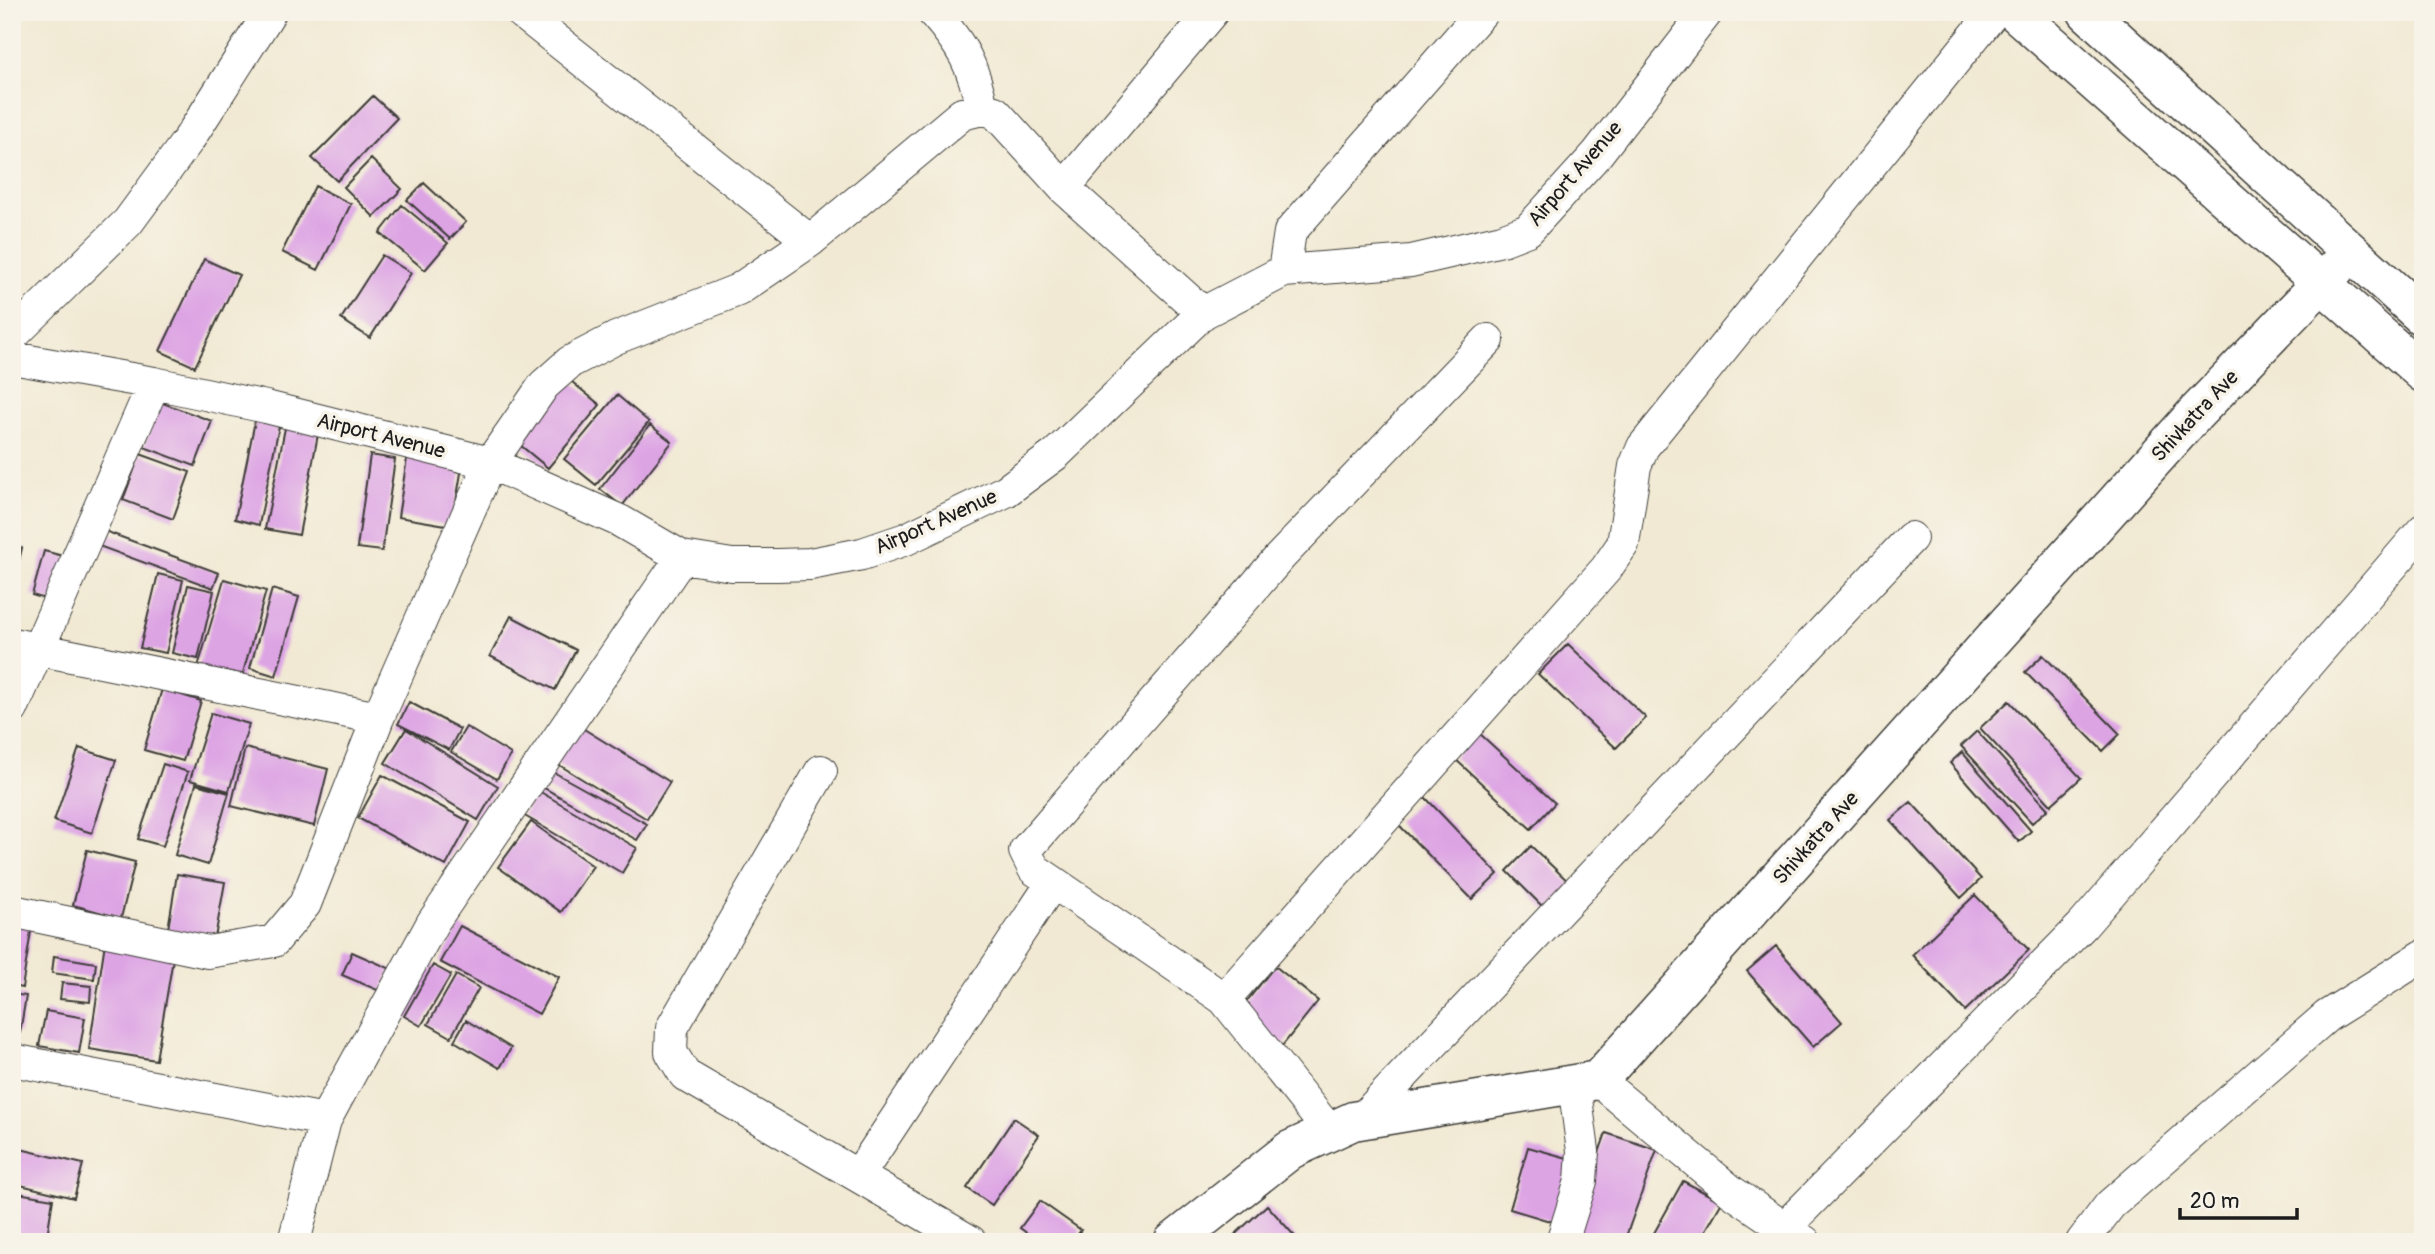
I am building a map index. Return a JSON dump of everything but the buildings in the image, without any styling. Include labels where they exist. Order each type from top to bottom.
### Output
[{"type":"street","points":[[12,337],[128,222],[189,139],[270,12]]},
{"type":"street","points":[[522,12],[810,241]]},
{"type":"street","points":[[933,12],[965,52],[976,77],[982,109]]},
{"type":"street","points":[[1064,188],[1212,12]]},
{"type":"street","points":[[1284,271],[1290,232],[1482,12]]},
{"type":"street","name":"Airport Avenue","points":[[12,358],[154,383],[267,407],[490,463],[620,521],[682,557],[732,565],[810,564],[862,554],[906,539],[1006,491],[1056,454],[1203,313],[1284,271],[1411,261],[1502,240],[1528,230],[1597,154],[1707,12]]},
{"type":"street","points":[[1224,999],[1605,569],[1623,544],[1635,466],[1643,447],[1994,12]]},
{"type":"street","points":[[2015,12],[2423,373]]},
{"type":"street","points":[[2087,12],[2423,317]]},
{"type":"street","points":[[12,911],[208,952],[274,941],[305,904],[378,718],[490,463],[544,385],[570,362],[616,338],[738,290],[810,241],[962,114],[982,109],[995,112],[1064,188],[1203,313]]},
{"type":"street","name":"Shivkatra Ave","points":[[1586,1082],[2195,414],[2350,253]]},
{"type":"street","points":[[1346,1126],[1224,999],[1034,869],[1026,851],[1280,557],[1488,340]]},
{"type":"street","points":[[12,709],[25,646],[154,383]]},
{"type":"street","points":[[1173,1242],[1290,1150],[1346,1126],[1586,1082],[1731,1192],[1795,1234],[2083,925],[2423,530]]},
{"type":"street","points":[[1346,1126],[1910,538]]},
{"type":"street","points":[[294,1242],[325,1120],[432,922],[682,557]]},
{"type":"street","points":[[25,646],[378,718]]},
{"type":"street","points":[[821,771],[672,1028],[671,1052],[685,1075],[971,1242]]},
{"type":"street","points":[[858,1176],[1053,882]]},
{"type":"street","points":[[2082,1242],[2110,1205],[2328,1016],[2423,956]]},
{"type":"street","points":[[12,1060],[325,1120]]},
{"type":"street","points":[[1562,1242],[1581,1181],[1586,1082]]}]
